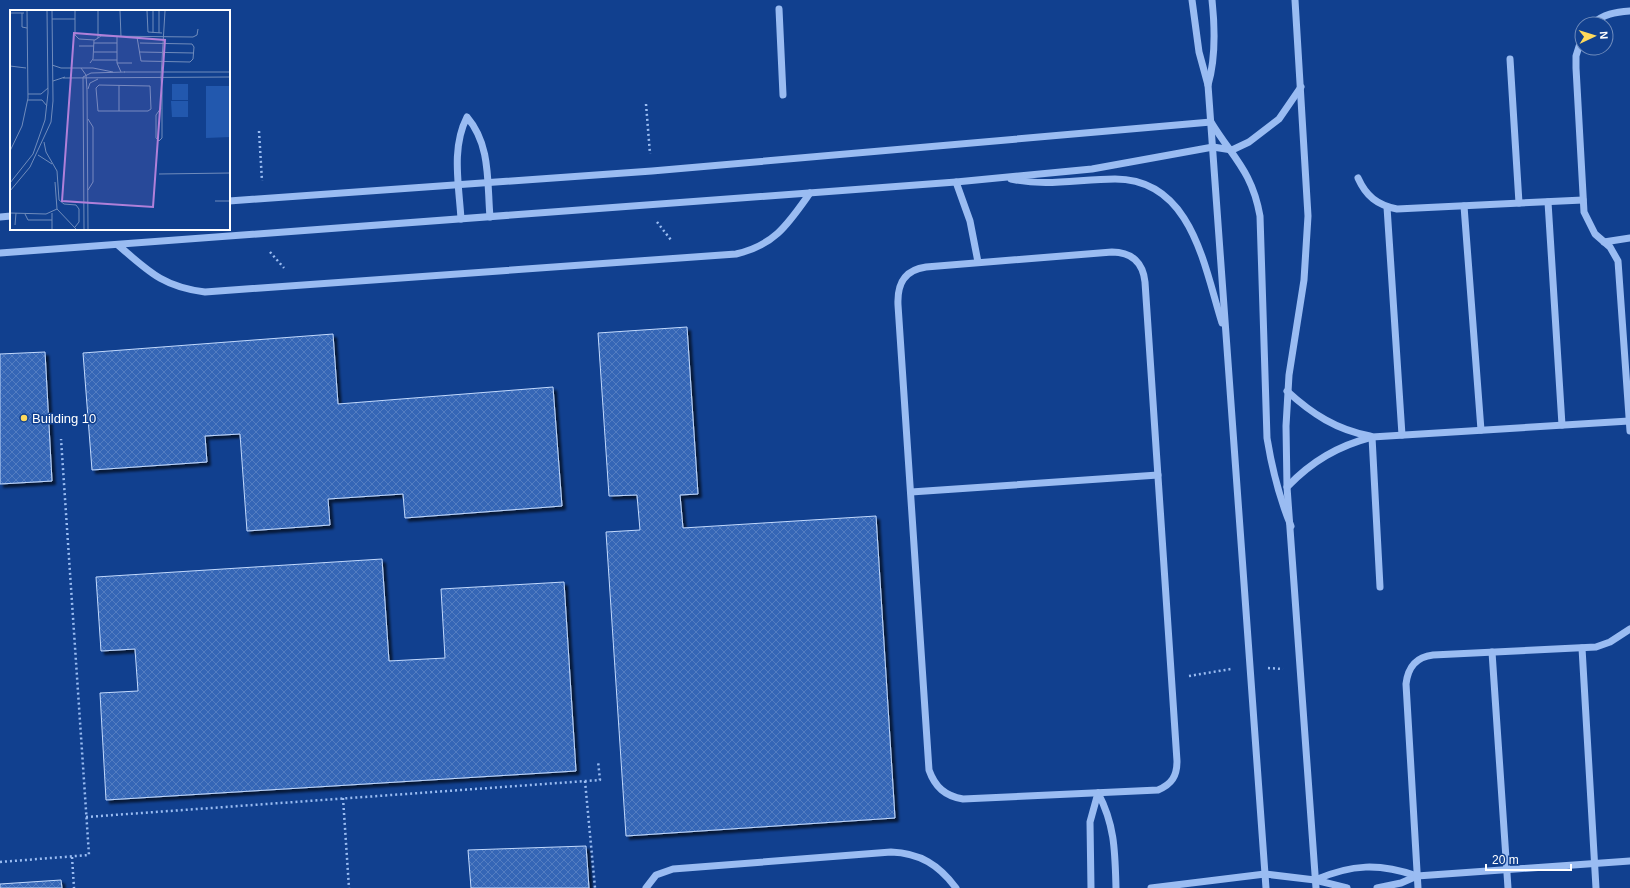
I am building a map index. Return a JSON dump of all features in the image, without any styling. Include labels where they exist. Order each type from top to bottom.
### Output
[{"type":"lane","points":[[1192,0],[1199,52],[1208,85],[1266,888]]},
{"type":"lane","points":[[1208,85],[1212,72],[1214,51],[1212,0]]},
{"type":"lane","points":[[1295,0],[1308,183],[1307,248],[1288,391],[1286,426],[1287,487],[1316,888]]},
{"type":"lane","points":[[779,9],[783,95]]},
{"type":"lane","points":[[1604,16],[1616,12],[1630,11]]},
{"type":"lane","points":[[1576,56],[1582,200],[1588,223],[1595,234],[1615,254],[1620,269],[1630,431]]},
{"type":"lane","points":[[1510,59],[1519,203]]},
{"type":"lane","points":[[0,253],[956,182],[1092,169],[1212,147],[1232,150],[1249,142],[1279,119],[1301,87]]},
{"type":"lane","points":[[461,219],[457,149],[462,127],[467,117],[474,125],[484,146],[490,217]]},
{"type":"lane","points":[[1211,122],[1222,140],[1232,150],[1250,181],[1260,216],[1267,438],[1277,491],[1291,526]]},
{"type":"lane","points":[[230,201],[652,171],[1211,122]]},
{"type":"lane","points":[[1004,178],[1020,181],[1055,183],[1116,179],[1133,181],[1150,187],[1165,196],[1181,212],[1195,237],[1226,334]]},
{"type":"lane","points":[[1358,178],[1369,196],[1387,207],[1397,209],[1582,200]]},
{"type":"lane","points":[[956,182],[970,221],[978,262]]},
{"type":"lane","points":[[118,245],[155,277],[171,285],[188,290],[205,292],[736,254],[757,248],[776,236],[787,226],[810,193]]},
{"type":"lane","points":[[1548,202],[1562,425]]},
{"type":"lane","points":[[1464,206],[1481,430]]},
{"type":"lane","points":[[1387,207],[1402,435]]},
{"type":"lane","points":[[0,217],[10,216]]},
{"type":"lane","points":[[1604,242],[1630,238]]},
{"type":"lane","points":[[1112,252],[1129,254],[1141,267],[1145,282],[1158,475],[1177,769],[1171,782],[1158,790],[963,800],[945,793],[932,779],[929,770],[898,305],[899,287],[909,272],[917,268],[978,262],[1112,252]]},
{"type":"lane","points":[[1288,391],[1312,413],[1326,421],[1356,434],[1372,437],[1629,421]]},
{"type":"lane","points":[[1287,487],[1312,464],[1334,450],[1372,437]]},
{"type":"lane","points":[[1372,437],[1380,587]]},
{"type":"lane","points":[[911,492],[1158,475]]},
{"type":"lane","points":[[1418,888],[1406,684],[1407,674],[1411,666],[1424,656],[1596,646],[1610,642],[1630,629]]},
{"type":"lane","points":[[1582,648],[1596,888]]},
{"type":"lane","points":[[1492,652],[1508,888]]},
{"type":"lane","points":[[1091,888],[1090,822],[1098,793]]},
{"type":"lane","points":[[1098,793],[1111,822],[1114,837],[1116,888]]},
{"type":"lane","points":[[646,888],[656,875],[673,869],[904,852],[929,860],[948,877],[956,888]]},
{"type":"lane","points":[[1316,880],[1348,868],[1366,866],[1383,867],[1417,876],[1630,861]]},
{"type":"lane","points":[[1151,888],[1265,874],[1316,880],[1347,888]]},
{"type":"lane","points":[[1377,888],[1401,883],[1417,876]]},
{"type":"path","points":[[0,862],[88,855],[61,439]]},
{"type":"path","points":[[86,817],[600,780],[598,761]]},
{"type":"path","points":[[585,781],[595,888]]},
{"type":"path","points":[[343,798],[348,888]]},
{"type":"path","points":[[72,857],[74,888]]},
{"type":"building","points":[[687,327],[698,494],[680,495],[683,528],[876,516],[895,818],[626,836],[606,532],[640,530],[637,495],[609,496],[598,333]]},
{"type":"building","points":[[333,334],[338,404],[553,387],[562,506],[405,518],[403,494],[328,499],[330,525],[247,531],[240,434],[205,436],[207,462],[92,470],[83,353]]},
{"type":"building","name":"Building 10","points":[[45,352],[52,481],[0,484],[0,354]]},
{"type":"building","points":[[382,559],[389,661],[445,658],[441,589],[564,582],[576,771],[106,800],[100,693],[138,691],[135,649],[101,651],[96,577]]},
{"type":"building","points":[[586,846],[589,888],[471,888],[468,850]]},
{"type":"building","points":[[61,880],[62,888],[0,888],[0,884]]},
{"type":"place","name":"Building 10","points":[[24,418]]}]
